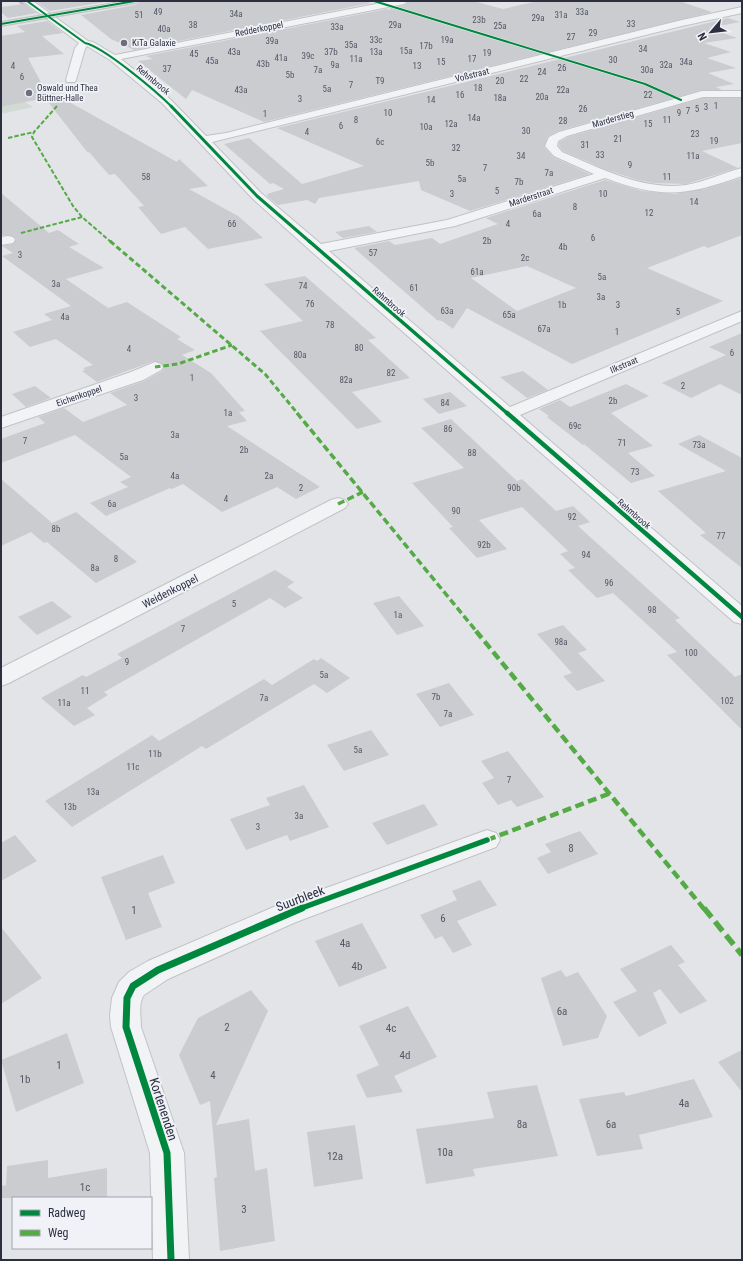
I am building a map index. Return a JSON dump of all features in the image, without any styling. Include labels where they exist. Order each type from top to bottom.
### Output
[{"type":"main road","points":[[1,24],[135,1]]},
{"type":"street","name":"Rehmbrook","points":[[27,1],[85,43],[90,44],[113,58],[166,101],[257,196],[742,617]]},
{"type":"street","name":"Redderkoppel","points":[[113,58],[404,1]]},
{"type":"street","name":"Voßstraat","points":[[203,140],[226,136],[621,38],[742,10]]},
{"type":"street","points":[[72,80],[80,48],[85,43]]},
{"type":"street","name":"Marderstieg","points":[[605,174],[558,154],[550,146],[553,138],[702,94],[742,94]]},
{"type":"street","points":[[605,174],[633,184],[651,188],[685,189],[711,183],[742,172]]},
{"type":"street","name":"Marderstraat","points":[[317,249],[450,223],[605,174]]},
{"type":"street","name":"Ilkstraat","points":[[507,414],[742,316]]},
{"type":"street","name":"Eichenkoppel","points":[[1,423],[137,376],[155,366]]},
{"type":"street","name":"Weidenkoppel","points":[[1,678],[338,504]]},
{"type":"street","name":"Suurbleek","points":[[128,991],[140,980],[158,970],[286,914],[487,840]]},
{"type":"street","name":"Kortenenden","points":[[128,991],[124,1006],[126,1027],[167,1153],[171,1260]]},
{"type":"shaded area","points":[[1,88],[33,107],[1,114]]},
{"type":"building","points":[[111,1],[50,11],[37,2]]},
{"type":"building","points":[[140,1],[364,1],[371,3],[134,50],[111,39],[81,15],[135,5]]},
{"type":"building","points":[[409,1],[473,1],[503,9],[538,1],[679,1],[712,12],[264,122],[192,90],[186,99],[138,61],[153,59],[146,56],[387,9],[390,10],[390,8],[405,5]]},
{"type":"building","points":[[24,4],[37,13],[8,18],[1,12],[1,7]]},
{"type":"building","points":[[728,18],[740,22],[709,28],[737,38],[704,43],[731,52],[707,58],[736,68],[708,73],[734,84],[716,87],[722,90],[702,90],[558,131],[548,136],[544,147],[553,157],[590,174],[470,211],[421,190],[419,181],[319,198],[315,204],[307,200],[278,205],[268,197],[267,194],[284,189],[273,183],[270,184],[224,144],[249,138],[302,184],[364,166],[277,128]]},
{"type":"building","points":[[47,21],[63,33],[42,36],[64,54],[28,58],[44,88],[177,162],[179,159],[208,186],[189,189],[238,216],[263,238],[208,249],[185,227],[161,234],[138,207],[144,206],[115,174],[109,175],[89,152],[88,153],[45,98],[1,107],[1,36],[25,32],[17,26]]},
{"type":"building","points":[[703,98],[742,98],[742,143],[702,151],[738,168],[686,184],[654,183],[638,180],[607,170],[563,151],[559,146],[559,142],[568,137]]},
{"type":"building","points":[[742,178],[742,235],[708,248],[704,246],[647,268],[723,301],[572,364],[467,308],[453,329],[442,321],[437,320],[354,248],[389,241],[395,245],[432,238],[440,244],[498,224],[486,218],[605,180],[642,191],[674,194],[705,189]],"holes":[[[527,266],[576,288],[517,311],[471,278]]]},
{"type":"building","points":[[1,193],[49,233],[58,230],[79,244],[69,247],[104,268],[66,279],[108,308],[127,302],[181,337],[177,339],[195,350],[182,355],[211,373],[245,411],[239,412],[247,421],[227,426],[320,487],[296,499],[277,487],[222,512],[183,484],[172,489],[170,488],[106,516],[90,503],[128,487],[120,482],[131,477],[75,435],[1,463],[1,439],[45,423],[38,417],[64,408],[83,422],[127,405],[110,393],[144,381],[162,371],[164,368],[161,363],[154,361],[97,382],[82,371],[85,370],[83,368],[93,365],[56,339],[30,347],[13,332],[52,320],[44,314],[71,306],[2,256],[13,253],[2,246],[13,244],[16,239],[13,236],[1,235]]},
{"type":"building","points":[[369,226],[377,232],[343,238],[335,232]]},
{"type":"building","points":[[305,276],[376,338],[368,340],[410,378],[352,392],[382,422],[357,429],[260,331],[303,321],[264,284]]},
{"type":"building","points":[[742,333],[742,395],[720,384],[691,398],[662,383],[726,355],[709,347]]},
{"type":"building","points":[[523,371],[548,390],[527,398],[500,377]]},
{"type":"building","points":[[626,384],[649,396],[611,413],[653,446],[628,453],[655,476],[631,483],[584,444],[583,445],[547,417],[549,416],[539,409],[560,400],[570,407]]},
{"type":"building","points":[[35,386],[51,398],[26,407],[12,394]]},
{"type":"building","points":[[450,392],[467,406],[439,414],[423,399]]},
{"type":"building","points":[[451,419],[517,481],[522,479],[556,511],[573,506],[590,522],[578,526],[680,618],[675,620],[735,677],[742,674],[742,730],[667,655],[677,652],[613,593],[597,598],[568,570],[575,568],[560,554],[568,551],[522,507],[479,520],[507,549],[477,558],[449,528],[453,527],[412,483],[464,468],[421,428]]},
{"type":"building","points":[[699,435],[742,458],[742,568],[700,535],[706,533],[658,491],[726,471],[678,444]]},
{"type":"building","points":[[1,479],[52,523],[76,512],[137,562],[96,583],[47,542],[44,543],[31,532],[1,546]]},
{"type":"building","points":[[275,570],[294,582],[287,587],[303,598],[285,608],[270,598],[104,692],[108,695],[87,708],[95,715],[74,726],[41,698],[83,675],[86,677],[122,658],[117,654]]},
{"type":"building","points":[[399,596],[424,626],[397,635],[373,603]]},
{"type":"building","points":[[52,601],[72,617],[37,635],[18,617]]},
{"type":"building","points":[[563,625],[587,650],[578,653],[605,681],[577,691],[563,676],[572,673],[537,634]]},
{"type":"building","points":[[321,658],[350,678],[327,693],[314,684],[206,749],[202,746],[72,827],[45,801],[152,735],[159,741],[264,679],[272,685],[314,659],[317,661]]},
{"type":"building","points":[[449,683],[474,715],[440,727],[416,694]]},
{"type":"building","points":[[371,730],[389,755],[344,771],[327,745]]},
{"type":"building","points":[[508,751],[544,797],[517,807],[511,800],[498,805],[482,783],[494,778],[481,761]]},
{"type":"building","points":[[304,785],[329,827],[290,841],[287,835],[246,850],[230,819],[270,805],[266,798]]},
{"type":"building","points":[[424,804],[438,825],[387,845],[372,823]]},
{"type":"building","points":[[580,831],[598,854],[548,874],[537,858],[551,852],[545,844]]},
{"type":"building","points":[[15,835],[37,861],[1,881],[1,843]]},
{"type":"building","points":[[163,855],[175,883],[148,893],[162,927],[126,940],[101,877]]},
{"type":"building","points":[[480,880],[497,905],[457,921],[472,945],[453,953],[442,936],[435,939],[420,915],[457,900],[452,891]]},
{"type":"building","points":[[362,923],[387,968],[339,987],[315,941]]},
{"type":"building","points":[[1,927],[42,978],[1,1004]]},
{"type":"building","points":[[671,945],[685,962],[678,965],[707,1001],[680,1014],[660,989],[653,993],[667,1023],[639,1037],[613,1002],[637,991],[620,969]]},
{"type":"building","points":[[561,970],[566,977],[578,972],[607,1016],[598,1038],[563,1046],[541,978]]},
{"type":"building","points":[[251,990],[268,1011],[216,1125],[249,1119],[255,1171],[267,1168],[275,1241],[220,1251],[214,1178],[217,1177],[210,1101],[200,1105],[179,1055],[198,1018]]},
{"type":"building","points":[[408,1006],[437,1057],[394,1076],[403,1092],[367,1098],[356,1075],[379,1065],[359,1026]]},
{"type":"building","points":[[67,1033],[84,1083],[16,1112],[1,1060]]},
{"type":"building","points":[[742,1050],[742,1092],[718,1062]]},
{"type":"building","points":[[694,1079],[713,1117],[639,1135],[643,1149],[597,1156],[579,1099],[624,1092],[626,1096]]},
{"type":"building","points":[[537,1085],[558,1156],[473,1169],[475,1176],[426,1184],[416,1129],[494,1118],[487,1092]]},
{"type":"building","points":[[355,1125],[363,1179],[314,1187],[307,1132]]},
{"type":"building","points":[[48,1160],[48,1178],[107,1168],[107,1197],[1,1198],[1,1186],[6,1185],[7,1166]]},
{"type":"waterway","points":[[20,2],[30,9]]},
{"type":"marked path","points":[[57,106],[34,132],[32,137],[73,206],[82,217],[265,374],[742,955]]},
{"type":"marked path","points":[[8,138],[34,132]]},
{"type":"marked path","points":[[21,233],[82,217]]},
{"type":"marked path","points":[[155,367],[178,364],[232,345]]},
{"type":"marked path","points":[[338,504],[363,492]]},
{"type":"marked path","points":[[487,840],[611,793]]},
{"type":"cycle path","points":[[27,1],[85,43],[90,44],[113,58],[166,101],[257,196],[742,617]]},
{"type":"cycle path","points":[[1,24],[135,1]]},
{"type":"cycle path","points":[[374,1],[645,84],[681,100]]},
{"type":"cycle path","points":[[171,1260],[167,1153],[126,1027],[125,1006],[129,991],[133,986],[158,970],[286,914],[487,840]]},
{"type":"place","name":"KiTa Galaxie","points":[[124,43]]},
{"type":"place","name":"Oswald und Thea Büttner-Halle","points":[[29,93]]}]
